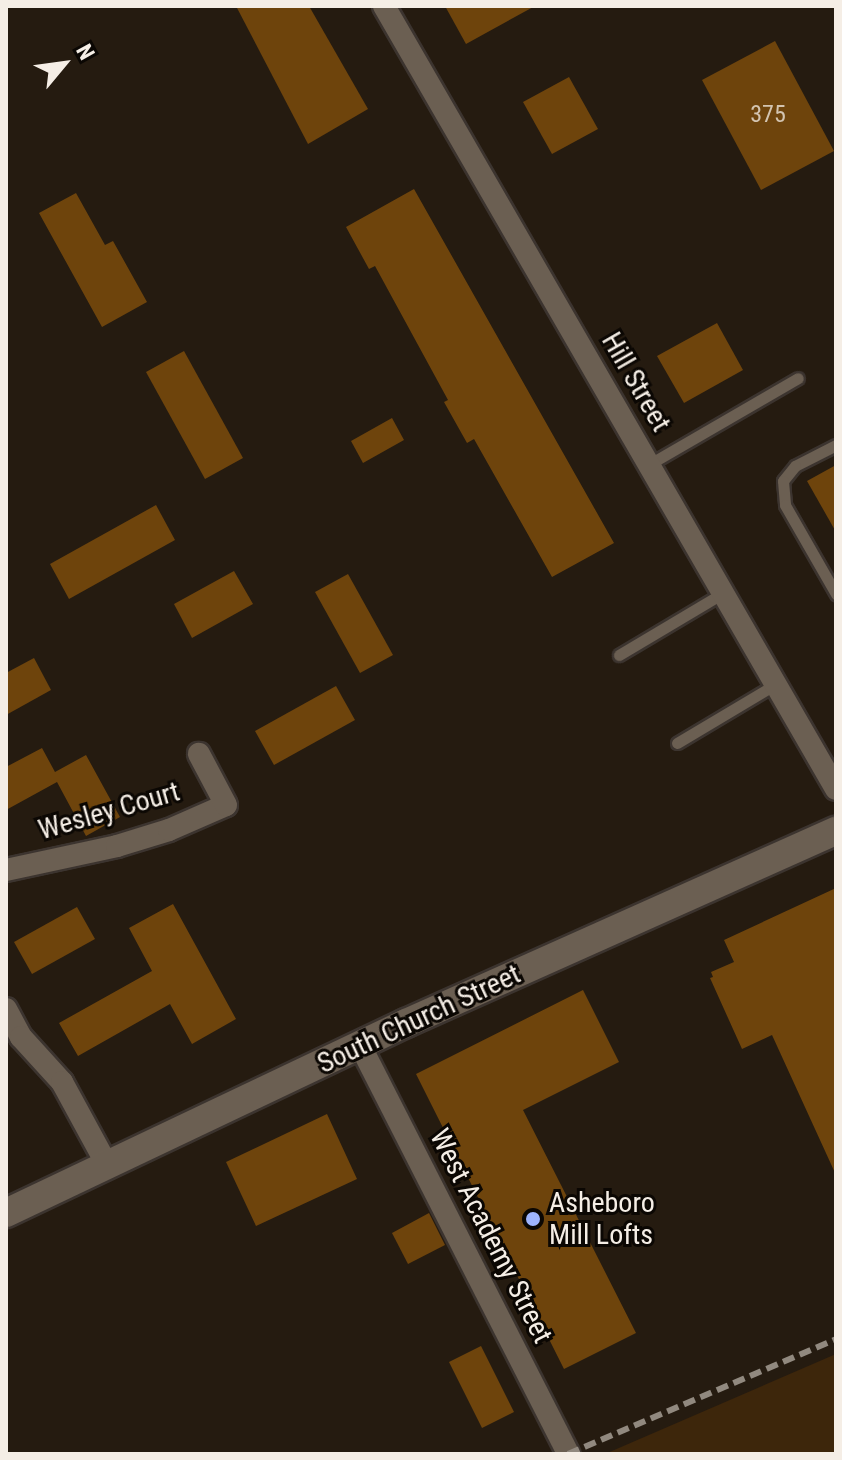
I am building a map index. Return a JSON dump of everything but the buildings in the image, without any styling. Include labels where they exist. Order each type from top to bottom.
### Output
[{"type":"street","name":"Hill Street","points":[[384,6],[836,789]]},
{"type":"street","name":"Wesley Court","points":[[6,870],[130,842],[169,830],[226,805],[199,754]]},
{"type":"street","name":"South Church Street","points":[[6,1213],[360,1045],[836,831]]},
{"type":"street","points":[[6,1009],[21,1037],[62,1082],[107,1165]]},
{"type":"street","name":"West Academy Street","points":[[360,1045],[568,1454]]},
{"type":"lane","points":[[648,465],[798,378]]},
{"type":"lane","points":[[836,445],[795,466],[783,481],[785,505],[836,594]]},
{"type":"lane","points":[[619,655],[723,593]]},
{"type":"lane","points":[[677,743],[776,684]]},
{"type":"shaded area","points":[[836,1354],[836,1454],[605,1454]]},
{"type":"railway","points":[[568,1454],[836,1339]]},
{"type":"place","name":"Asheboro Mill Lofts","points":[[533,1219]]}]
